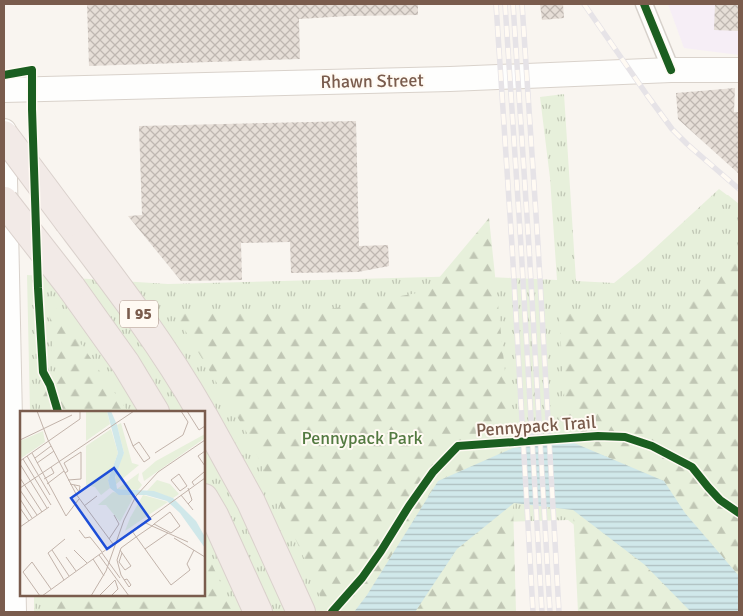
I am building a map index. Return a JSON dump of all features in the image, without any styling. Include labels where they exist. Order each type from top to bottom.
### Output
[{"type":"highway","name":"I 95","points":[[4,133],[139,315],[200,411]]},
{"type":"highway","name":"I 95","points":[[4,201],[71,287],[126,364],[154,411]]},
{"type":"highway","points":[[205,419],[251,502],[296,600]]},
{"type":"highway","points":[[205,500],[214,515],[258,612]]},
{"type":"main road","name":"Rhawn Street","points":[[4,90],[450,79],[671,70],[739,70]]},
{"type":"main road","points":[[4,133],[14,612]]},
{"type":"street","points":[[644,4],[671,70]]},
{"type":"shaded area","points":[[668,4],[739,4],[739,55],[684,48]]},
{"type":"green space","name":"Pennypack Park","points":[[564,94],[576,281],[614,283],[641,261],[719,189],[739,204],[739,612],[666,612],[646,581],[568,520],[496,522],[442,612],[34,612],[34,596],[205,596],[205,411],[30,411],[27,275],[168,284],[468,276],[557,280],[550,178],[540,97]]},
{"type":"green space","points":[[489,218],[513,448],[438,481],[367,595],[348,612],[327,612],[247,433],[174,312],[183,310],[308,313],[428,291]]},
{"type":"green space","points":[[739,257],[739,576],[685,513],[664,481],[567,440],[559,312],[623,314],[686,308]]},
{"type":"green space","points":[[47,295],[127,411],[40,411],[40,394],[57,378]]},
{"type":"green space","points":[[513,503],[516,612],[415,612],[457,549]]},
{"type":"green space","points":[[573,510],[645,565],[691,612],[578,612]]},
{"type":"green space","points":[[205,549],[234,612],[43,612],[42,596],[205,596]]},
{"type":"water","points":[[567,440],[664,481],[685,513],[739,576],[739,612],[691,612],[645,565],[573,510],[514,503],[457,549],[415,612],[354,612],[367,595],[438,481],[513,448]]},
{"type":"building","points":[[87,4],[418,4],[418,15],[299,19],[300,59],[89,66]]},
{"type":"building","points":[[540,4],[563,4],[564,18],[542,20]]},
{"type":"building","points":[[715,4],[739,4],[739,31],[714,30]]},
{"type":"building","points":[[735,88],[734,112],[739,112],[739,174],[678,119],[676,93]]},
{"type":"building","points":[[356,121],[359,246],[388,245],[389,266],[358,272],[291,273],[290,242],[241,243],[242,280],[181,281],[128,216],[142,215],[139,126]]},
{"type":"railway","points":[[496,4],[533,612]]},
{"type":"railway","points":[[505,4],[542,612]]},
{"type":"railway","points":[[513,4],[550,612]]},
{"type":"railway","points":[[522,4],[559,612]]},
{"type":"railway","points":[[584,4],[672,129],[739,189]]},
{"type":"cycle path","points":[[644,4],[671,70]]},
{"type":"cycle path","points":[[4,75],[32,70],[38,288],[43,372],[50,385],[58,411]]},
{"type":"cycle path","name":"Pennypack Trail","points":[[332,612],[362,578],[433,472],[458,446],[598,436],[625,437],[652,446],[692,467],[720,500],[739,513]]}]
